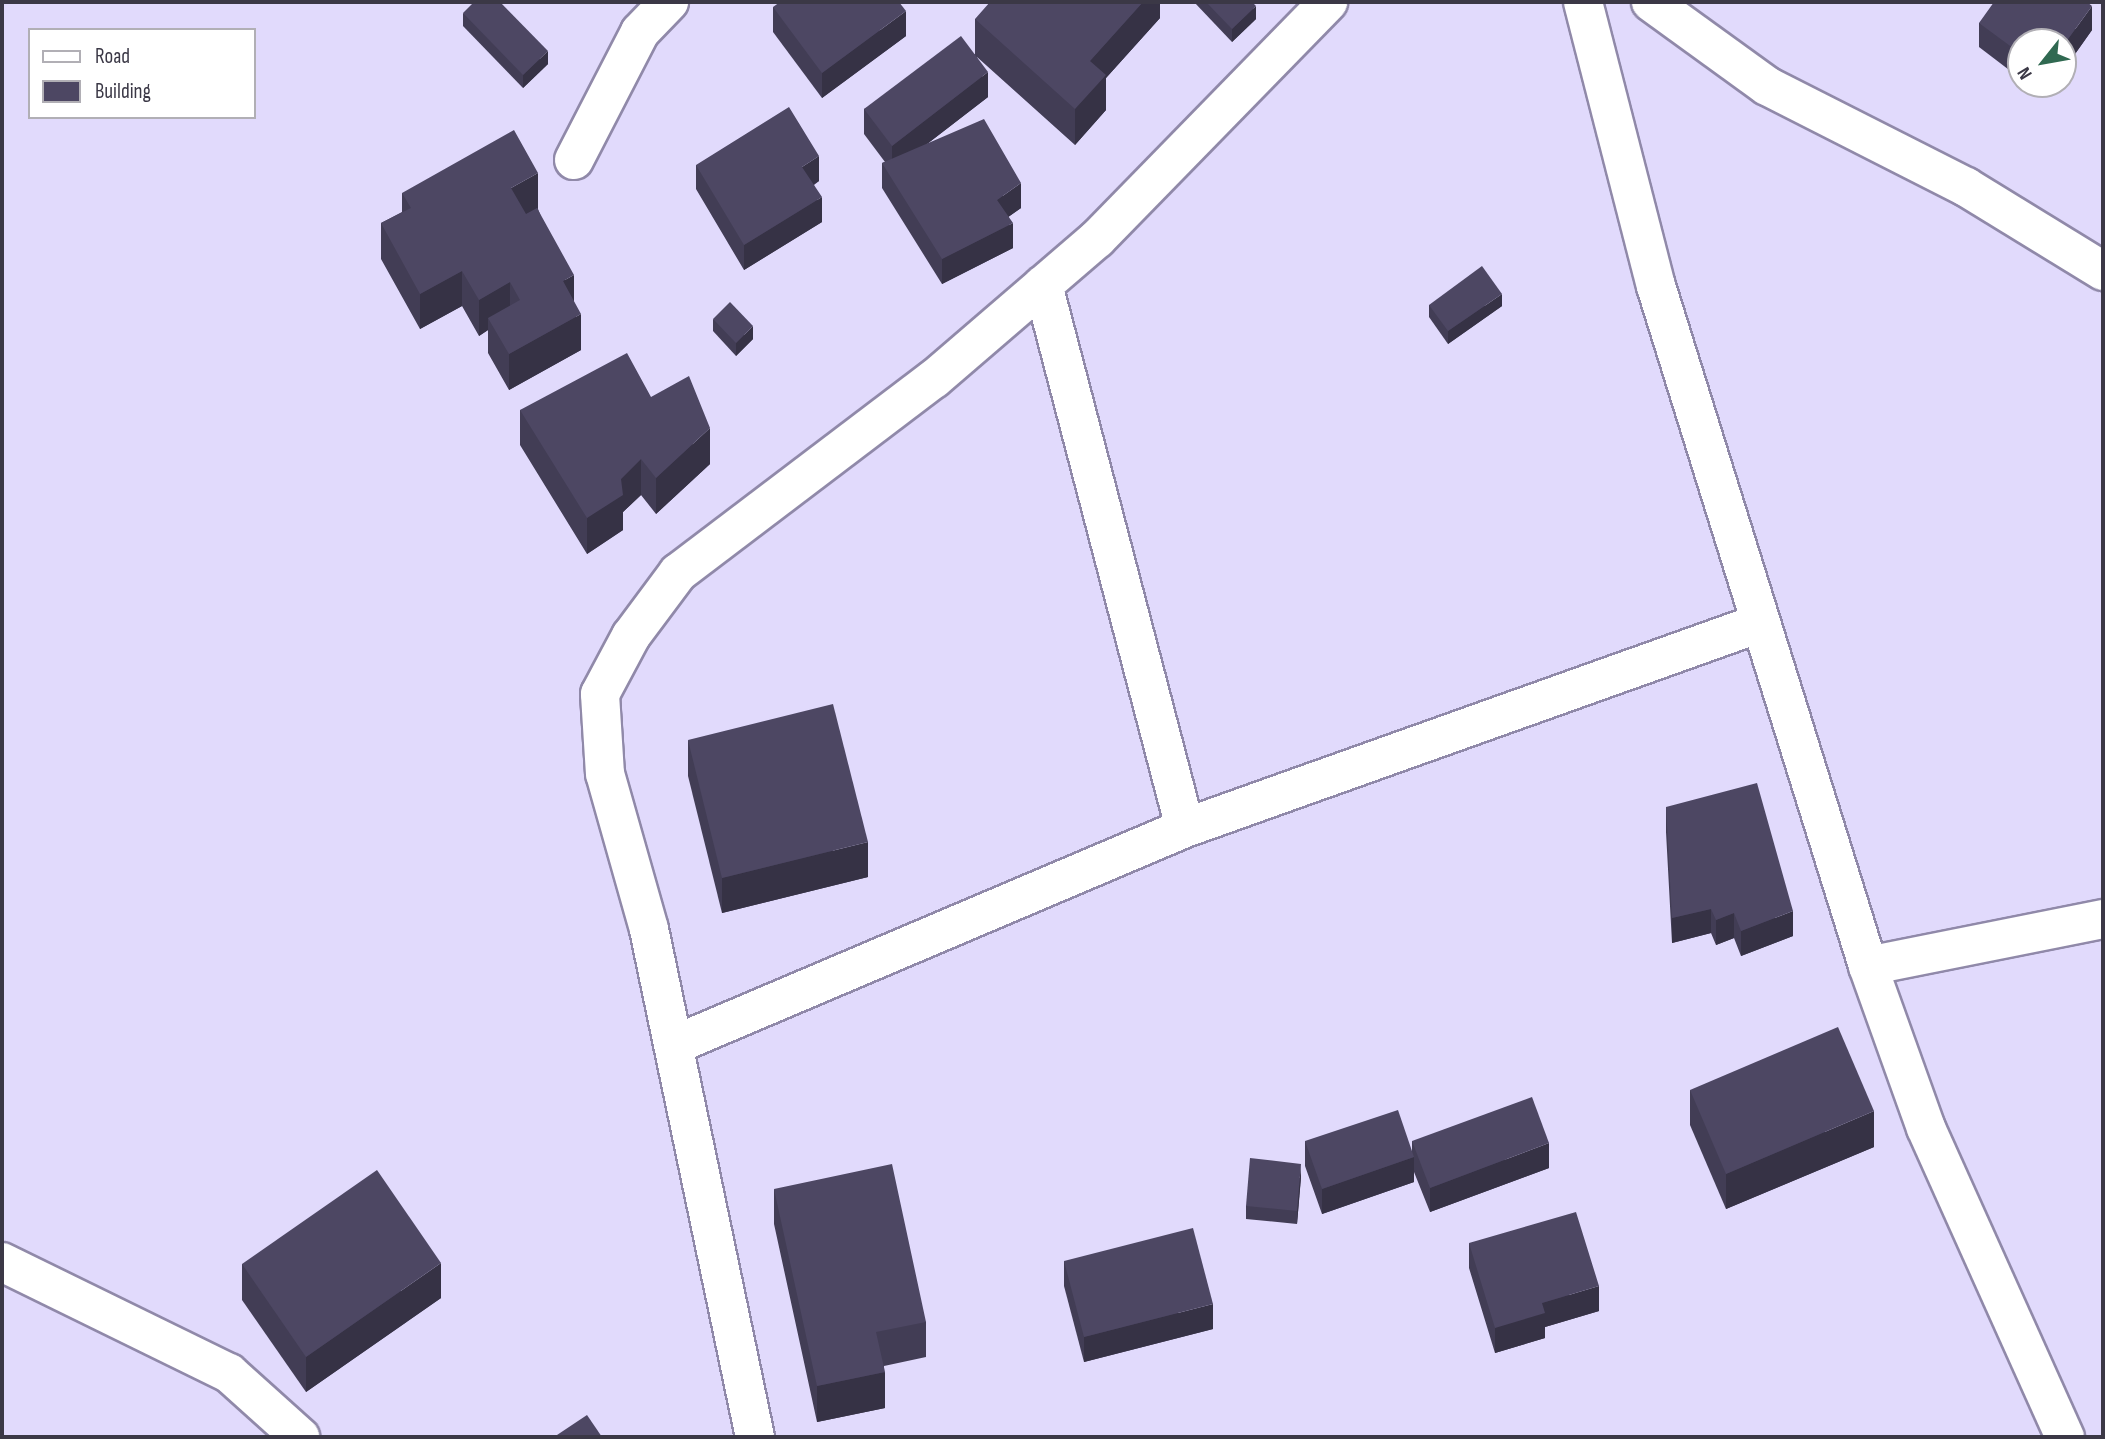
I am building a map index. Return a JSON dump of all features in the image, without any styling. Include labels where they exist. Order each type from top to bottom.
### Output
[{"type":"street","points":[[575,160],[640,32],[669,2]]},
{"type":"street","points":[[755,1437],[674,1045],[605,774],[600,694],[631,636],[678,573],[934,379],[1097,239],[1328,2]]},
{"type":"street","points":[[1583,2],[1656,285],[1759,623],[1868,966],[1926,1128],[2065,1437]]},
{"type":"street","points":[[1651,2],[1767,86],[1966,187],[2103,271]]},
{"type":"street","points":[[1043,285],[1185,828]]},
{"type":"street","points":[[674,1045],[1185,828],[1759,623]]},
{"type":"street","points":[[1868,966],[2103,919]]},
{"type":"street","points":[[2,1262],[229,1373],[300,1437]]},
{"type":"building","points":[[474,2],[500,2],[548,51],[523,75],[463,13]]},
{"type":"building","points":[[780,2],[899,2],[906,11],[822,73],[773,7]]},
{"type":"building","points":[[990,2],[1143,2],[1090,61],[1106,75],[1075,109],[975,19]]},
{"type":"building","points":[[1206,2],[1252,2],[1256,6],[1232,29]]},
{"type":"building","points":[[1994,2],[2087,2],[2092,6],[2076,28],[2007,28],[2007,44],[1979,23]]},
{"type":"building","points":[[961,36],[988,72],[892,146],[864,109]]},
{"type":"building","points":[[789,107],[819,156],[802,167],[822,197],[744,245],[696,165]]},
{"type":"building","points":[[984,119],[1021,183],[997,200],[1013,223],[942,259],[882,163]]},
{"type":"building","points":[[514,130],[538,173],[511,188],[526,214],[537,208],[574,275],[563,281],[581,314],[509,354],[488,318],[520,300],[510,282],[479,300],[462,271],[420,294],[381,223],[411,208],[402,193]]},
{"type":"building","points":[[1482,266],[1502,294],[1448,331],[1429,305]]},
{"type":"building","points":[[730,302],[753,326],[736,343],[713,319]]},
{"type":"building","points":[[627,353],[651,397],[689,376],[710,428],[656,478],[641,459],[621,479],[623,495],[587,518],[520,410]]},
{"type":"building","points":[[833,704],[868,842],[722,878],[688,740]]},
{"type":"building","points":[[1757,783],[1793,911],[1741,931],[1734,913],[1716,920],[1711,909],[1672,918],[1666,807]]},
{"type":"building","points":[[1838,1027],[1874,1111],[1726,1174],[1690,1090]]},
{"type":"building","points":[[1532,1097],[1549,1143],[1430,1188],[1412,1141]]},
{"type":"building","points":[[1398,1110],[1414,1157],[1322,1189],[1305,1141]]},
{"type":"building","points":[[1250,1158],[1301,1164],[1297,1211],[1246,1206]]},
{"type":"building","points":[[892,1164],[926,1322],[876,1332],[885,1372],[817,1386],[774,1189]]},
{"type":"building","points":[[377,1170],[441,1263],[306,1357],[242,1264]]},
{"type":"building","points":[[1576,1212],[1599,1286],[1542,1303],[1545,1313],[1495,1328],[1469,1243]]},
{"type":"building","points":[[1193,1228],[1213,1304],[1084,1337],[1064,1261]]},
{"type":"building","points":[[587,1415],[602,1437],[554,1437]]}]
